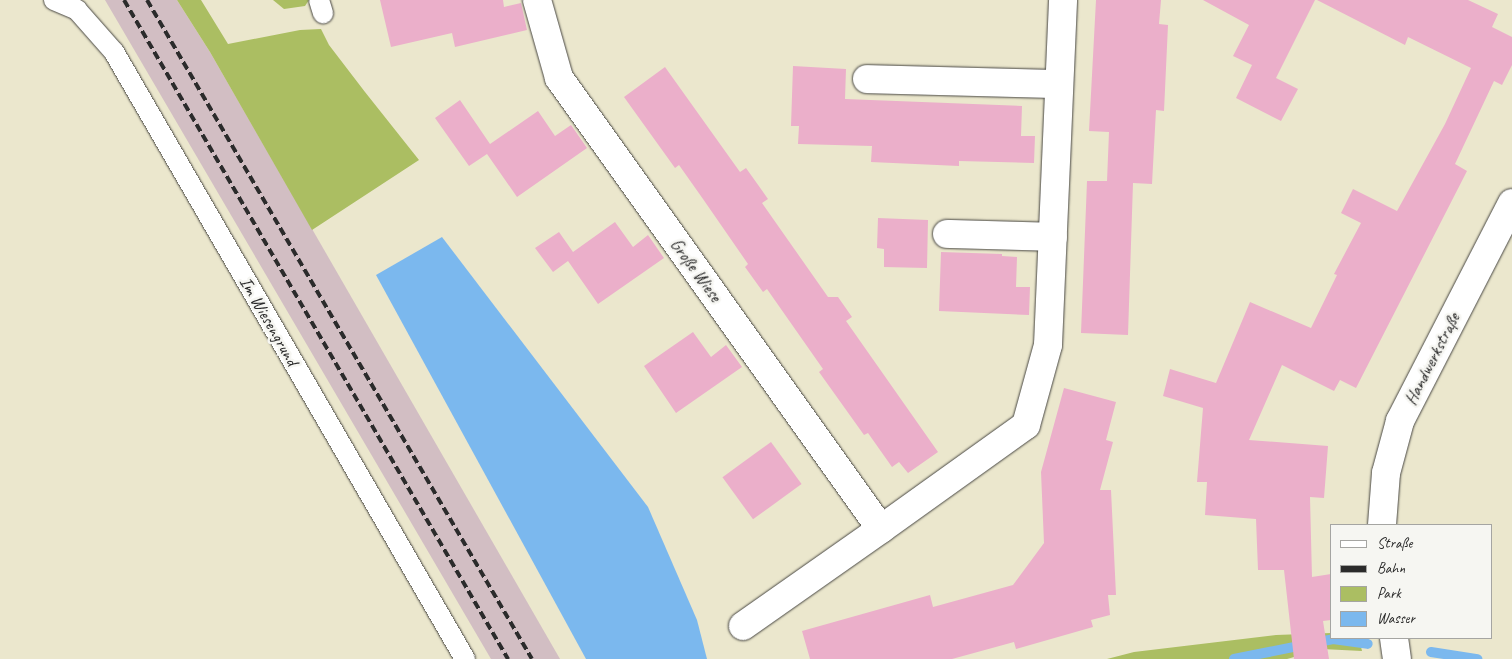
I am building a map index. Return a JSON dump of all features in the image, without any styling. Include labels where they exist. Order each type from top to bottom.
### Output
[{"type":"street","name":"Große Wiese","points":[[537,0],[559,78],[881,528]]},
{"type":"street","points":[[743,626],[1026,425],[1048,345],[1063,0]]},
{"type":"street","points":[[867,79],[1059,84]]},
{"type":"street","name":"Handwerkstraße","points":[[1382,524],[1386,473],[1400,420],[1512,203]]},
{"type":"street","points":[[947,234],[1053,237]]},
{"type":"street","points":[[1394,639],[1397,659]]},
{"type":"lane","name":"Im Wiesengrund","points":[[54,0],[78,10],[114,52],[465,659]]},
{"type":"shaded area","points":[[105,0],[177,0],[210,52],[560,659],[491,659]]},
{"type":"green space","points":[[177,0],[201,0],[228,44],[300,30],[321,29],[329,45],[419,160],[312,230],[210,52]]},
{"type":"green space","points":[[273,0],[309,0],[305,6],[284,9]]},
{"type":"green space","points":[[1330,633],[1330,639],[1359,639],[1362,651],[1322,649],[1287,659],[1107,659],[1134,652],[1276,635]]},
{"type":"water","points":[[442,237],[648,507],[697,620],[707,659],[586,659],[376,275]]},
{"type":"building","points":[[380,0],[503,0],[504,7],[521,3],[527,30],[455,47],[452,33],[391,47]]},
{"type":"building","points":[[1096,0],[1161,0],[1159,24],[1168,25],[1164,111],[1156,110],[1152,184],[1133,183],[1128,335],[1081,333],[1087,181],[1107,181],[1109,132],[1089,131]]},
{"type":"building","points":[[1203,0],[1315,0],[1276,78],[1298,89],[1281,121],[1236,98],[1252,65],[1233,56],[1249,25]]},
{"type":"building","points":[[1317,0],[1468,0],[1498,14],[1492,27],[1512,37],[1512,65],[1502,85],[1494,81],[1455,164],[1467,171],[1356,388],[1340,380],[1334,391],[1282,365],[1249,440],[1328,446],[1324,498],[1310,497],[1312,577],[1330,574],[1330,620],[1323,621],[1329,659],[1294,659],[1284,570],[1258,570],[1256,519],[1205,515],[1207,482],[1197,482],[1203,408],[1163,396],[1170,369],[1216,383],[1250,302],[1311,328],[1337,275],[1334,274],[1361,223],[1341,213],[1353,189],[1397,211],[1445,124],[1471,68],[1408,37],[1405,45]]},
{"type":"building","points":[[793,66],[846,69],[845,99],[1022,106],[1021,136],[1035,136],[1034,163],[959,161],[959,166],[871,162],[872,146],[798,144],[799,126],[791,126]]},
{"type":"building","points":[[665,67],[740,172],[746,168],[768,199],[762,203],[828,297],[838,297],[852,317],[846,321],[938,452],[908,473],[899,462],[892,467],[868,433],[864,435],[819,372],[823,369],[767,289],[763,292],[745,267],[748,264],[679,165],[675,168],[624,97]]},
{"type":"building","points":[[460,100],[490,144],[538,111],[555,136],[571,125],[587,148],[517,197],[487,154],[469,166],[435,118]]},
{"type":"building","points":[[878,218],[928,220],[927,268],[884,267],[884,249],[877,248]]},
{"type":"building","points":[[615,222],[633,247],[648,235],[664,258],[598,304],[568,261],[553,272],[535,248],[559,232],[573,252]]},
{"type":"building","points":[[941,252],[1002,254],[1002,256],[1017,257],[1016,287],[1030,287],[1029,315],[939,311]]},
{"type":"building","points":[[693,332],[711,357],[726,345],[742,367],[676,413],[644,366]]},
{"type":"building","points":[[1064,388],[1116,402],[1106,440],[1113,442],[1100,490],[1111,490],[1116,595],[1108,595],[1110,615],[1091,620],[1093,627],[1016,649],[1014,642],[952,659],[810,659],[802,631],[930,595],[933,607],[1013,585],[1044,543],[1041,472]]},
{"type":"building","points":[[771,442],[802,484],[753,519],[722,477]]},
{"type":"waterway","points":[[1234,659],[1333,639],[1368,644]]},
{"type":"waterway","points":[[1431,652],[1477,659]]},
{"type":"railway","points":[[124,0],[508,659]]},
{"type":"railway","points":[[147,0],[532,659]]}]
